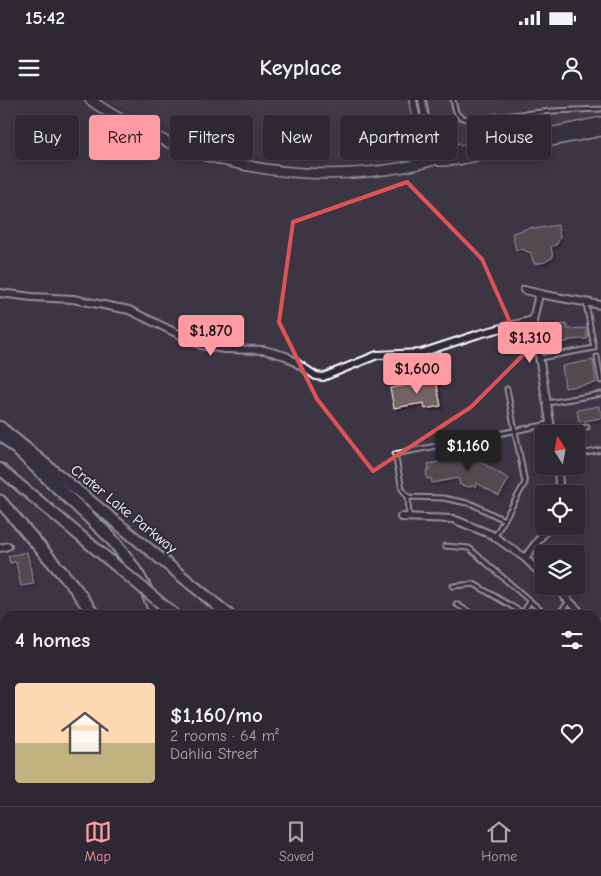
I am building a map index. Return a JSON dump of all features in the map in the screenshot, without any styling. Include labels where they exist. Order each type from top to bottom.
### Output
[{"type":"highway","points":[[0,433],[109,536],[139,576],[154,610]]},
{"type":"highway","points":[[0,501],[75,588],[90,610]]},
{"type":"main road","name":"Crater Lake Parkway","points":[[0,427],[223,610]]},
{"type":"main road","points":[[0,469],[169,610]]},
{"type":"street","points":[[90,100],[115,118],[155,138],[195,153],[243,165],[337,174],[398,168],[430,161],[460,151],[601,122]]},
{"type":"street","points":[[413,100],[420,136],[430,161]]},
{"type":"street","points":[[422,100],[425,115]]},
{"type":"street","points":[[430,161],[457,160],[601,131]]},
{"type":"street","points":[[524,290],[601,305]]},
{"type":"street","points":[[0,292],[32,297],[73,299],[129,310],[201,345],[224,349],[264,350],[286,356],[316,376],[323,377],[377,356],[421,353],[479,334],[534,320]]},
{"type":"street","points":[[539,294],[534,320],[550,424]]},
{"type":"street","points":[[401,517],[453,519],[495,537],[525,558],[535,568]]},
{"type":"street","points":[[525,558],[542,535]]},
{"type":"street","points":[[0,548],[8,546]]},
{"type":"street","points":[[563,595],[578,610]]},
{"type":"lane","points":[[453,100],[456,114],[459,118],[468,119],[553,111],[601,109]]},
{"type":"lane","points":[[540,358],[594,348],[586,303]]},
{"type":"lane","points":[[597,357],[601,381]]},
{"type":"lane","points":[[495,537],[525,483],[507,389]]},
{"type":"lane","points":[[547,403],[601,394]]},
{"type":"lane","points":[[409,518],[408,497],[402,489],[395,454],[550,424]]},
{"type":"lane","points":[[585,453],[601,450]]},
{"type":"lane","points":[[408,497],[443,498],[472,504],[504,520]]},
{"type":"lane","points":[[445,546],[469,548],[540,610]]},
{"type":"lane","points":[[453,586],[474,584],[517,610]]},
{"type":"lane","points":[[524,610],[530,601]]},
{"type":"lane","points":[[561,610],[569,601]]},
{"type":"lane","points":[[456,604],[466,610]]},
{"type":"highlighted area","points":[[407,182],[482,259],[524,354],[471,407],[373,471],[317,399],[279,322],[293,222]]},
{"type":"shaded area","points":[[109,100],[601,100],[601,116],[551,127],[551,115],[467,115],[467,145],[457,147],[457,115],[340,115],[340,160],[387,160],[357,162],[313,160],[330,160],[330,115],[263,115],[263,157],[253,154],[253,115],[170,115],[170,129],[160,126],[160,115],[139,115]]},
{"type":"building","points":[[558,225],[560,238],[557,244],[551,247],[553,257],[545,262],[534,264],[531,253],[521,249],[516,250],[512,233],[533,227],[533,229]]},
{"type":"building","points":[[567,324],[567,329],[587,328],[587,339],[556,343],[555,325]]},
{"type":"building","points":[[593,360],[596,383],[565,388],[562,366]]},
{"type":"building","points":[[436,380],[441,406],[425,409],[424,403],[394,408],[390,388]]},
{"type":"building","points":[[599,406],[601,418],[579,422],[577,410]]},
{"type":"building","points":[[462,447],[482,449],[481,462],[509,479],[499,496],[477,483],[475,487],[472,485],[471,487],[460,485],[458,478],[432,483],[431,478],[427,479],[426,470],[429,470],[428,464],[461,457]]},
{"type":"building","points":[[27,552],[34,584],[21,586],[16,562],[10,563],[8,556]]}]
